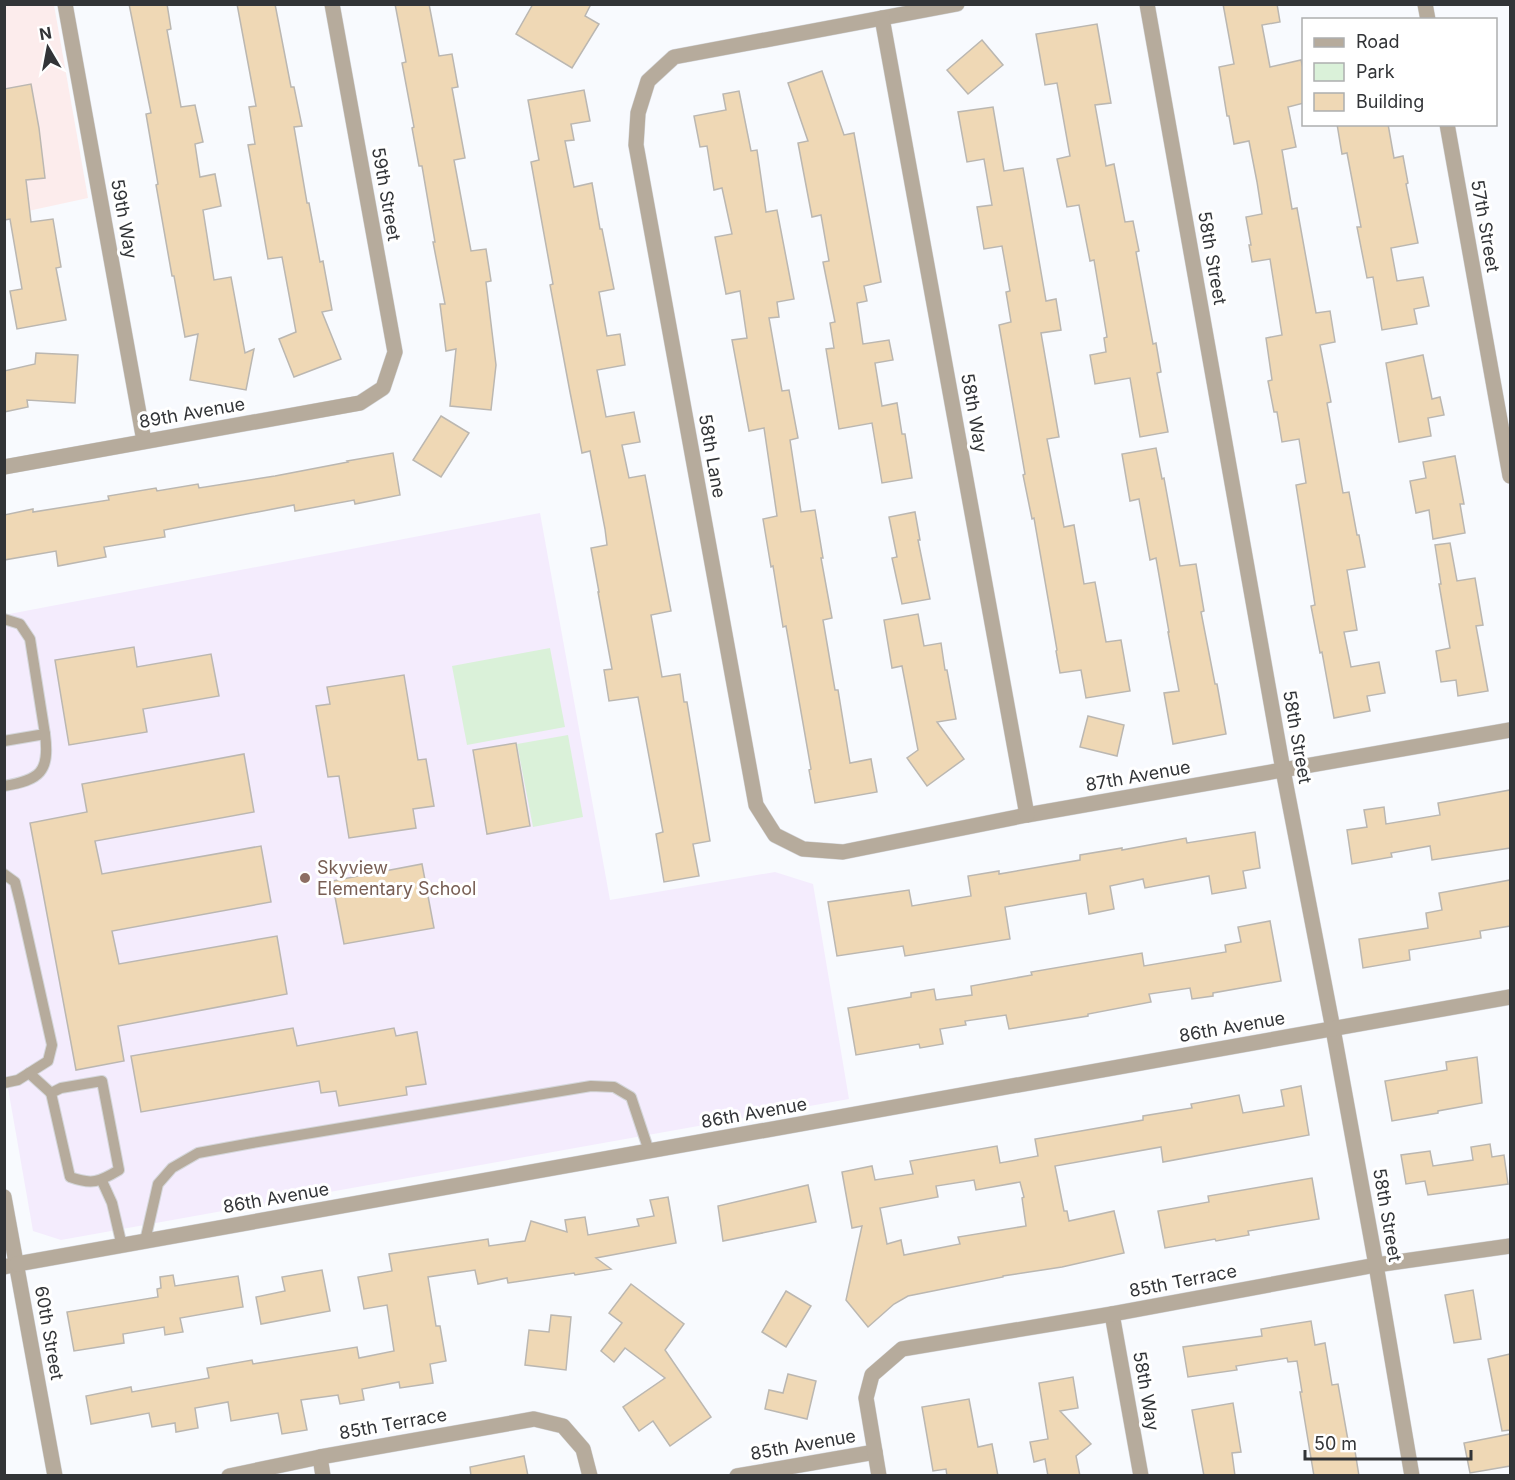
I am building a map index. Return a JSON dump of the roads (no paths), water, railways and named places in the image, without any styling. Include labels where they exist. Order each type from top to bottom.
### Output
[{"type":"street","name":"59th Way","points":[[65,4],[144,441]]},
{"type":"street","name":"59th Street","points":[[332,4],[395,352],[383,388]]},
{"type":"street","points":[[882,18],[957,4]]},
{"type":"street","name":"58th Street","points":[[1147,4],[1283,770],[1376,1265],[1412,1476]]},
{"type":"street","name":"58th Lane","points":[[776,835],[756,805],[636,145],[638,113],[648,81],[674,57],[882,18]]},
{"type":"street","name":"58th Way","points":[[882,18],[1027,815]]},
{"type":"street","name":"57th Street","points":[[1447,126],[1510,476]]},
{"type":"street","name":"89th Avenue","points":[[4,467],[360,403],[383,388]]},
{"type":"street","name":"87th Avenue","points":[[776,835],[803,849],[843,852],[1027,815],[1510,730]]},
{"type":"street","name":"86th Avenue","points":[[11,1266],[1510,997]]},
{"type":"street","name":"60th Street","points":[[4,1197],[11,1266],[55,1476]]},
{"type":"street","name":"85th Terrace","points":[[875,1452],[866,1398],[872,1374],[902,1349],[1112,1314],[1376,1265],[1510,1246]]},
{"type":"street","name":"58th Way","points":[[1112,1314],[1141,1476]]},
{"type":"street","name":"85th Terrace","points":[[229,1476],[320,1456],[534,1419],[563,1426],[583,1449],[590,1476]]},
{"type":"street","points":[[875,1452],[879,1476]]},
{"type":"street","name":"85th Avenue","points":[[737,1476],[875,1452]]},
{"type":"street","points":[[320,1456],[323,1476]]},
{"type":"lane","points":[[4,619],[20,624],[30,639],[47,749],[45,763],[39,774],[32,780],[4,786]]},
{"type":"lane","points":[[4,741],[45,734]]},
{"type":"lane","points":[[4,874],[15,882],[21,902],[52,1045],[48,1061],[18,1080],[4,1083]]},
{"type":"lane","points":[[29,1073],[51,1093],[70,1177],[84,1182],[102,1180],[119,1170],[102,1081],[61,1088],[51,1093]]},
{"type":"lane","points":[[145,1241],[158,1184],[172,1168],[198,1153],[264,1141],[591,1086],[614,1087],[631,1097],[650,1151]]},
{"type":"lane","points":[[102,1180],[112,1203],[122,1245]]},
{"type":"place","name":"Skyview Elementary School","points":[[305,878]]}]
